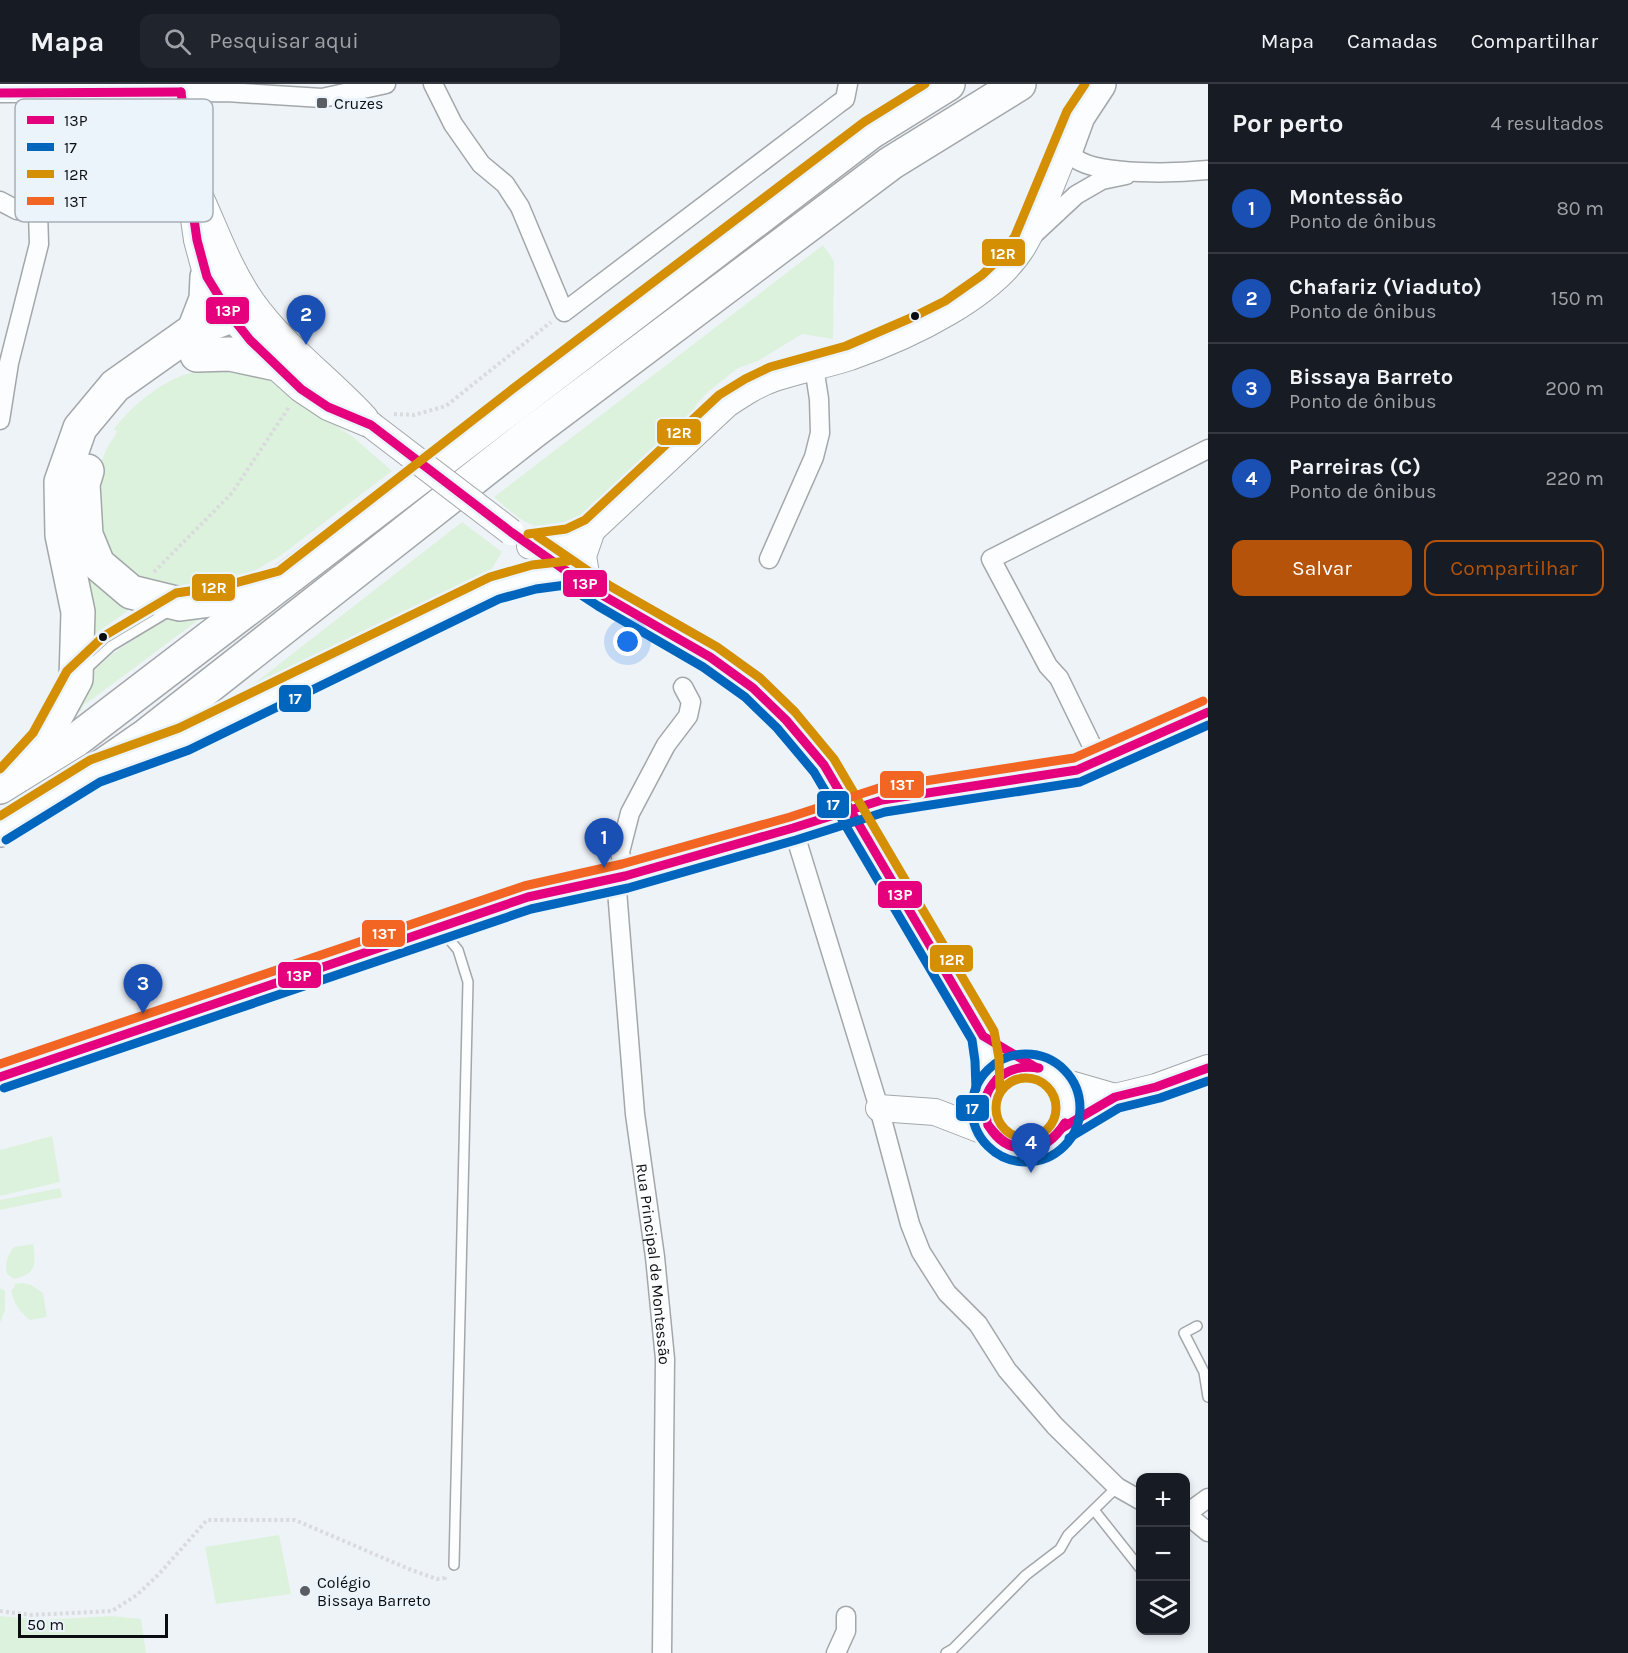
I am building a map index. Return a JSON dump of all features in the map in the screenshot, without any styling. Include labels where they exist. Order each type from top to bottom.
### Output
[{"type":"highway","points":[[0,787],[76,740],[871,132],[948,84]]},
{"type":"highway","points":[[0,830],[147,735],[534,431],[891,163],[1019,84]]},
{"type":"highway","points":[[1066,149],[1078,116],[1099,84]]},
{"type":"highway","points":[[196,343],[206,299],[207,278]]},
{"type":"highway","points":[[241,309],[196,343],[131,398],[97,442],[83,484],[86,534],[98,564],[130,592],[180,604],[226,598],[284,582]]},
{"type":"highway","points":[[0,787],[44,740],[76,679],[78,612],[62,534],[61,482],[80,428],[115,386],[196,343],[230,354],[272,363]]},
{"type":"highway","points":[[94,771],[184,739],[495,588],[534,577],[578,579]]},
{"type":"street","points":[[193,99],[225,88],[322,98],[386,84]]},
{"type":"street","points":[[433,84],[453,124],[481,164],[505,184],[520,207],[564,312],[845,99],[848,84]]},
{"type":"street","points":[[0,93],[109,99]]},
{"type":"street","points":[[1026,242],[1066,149],[1076,159],[1090,165],[1140,172],[1208,170]]},
{"type":"street","points":[[520,539],[580,536],[727,404],[774,378],[850,357],[951,311],[989,284],[1008,267],[1026,242],[1076,195],[1102,180],[1140,172]]},
{"type":"street","points":[[0,201],[15,209]]},
{"type":"street","points":[[0,420],[9,363],[39,244],[38,222]]},
{"type":"street","points":[[194,222],[196,240],[207,278],[241,309],[275,331],[299,356],[344,395],[371,425],[520,539],[578,579],[710,657],[753,688],[786,720],[824,765],[982,1036],[987,1060],[984,1114],[992,1134]]},
{"type":"street","points":[[211,222],[229,265],[241,309],[272,363],[301,389],[328,407],[371,425]]},
{"type":"street","points":[[769,559],[814,457],[820,433],[819,399],[814,367]]},
{"type":"street","points":[[1100,760],[1059,678],[1048,666],[991,559],[1208,449]]},
{"type":"street","points":[[578,579],[583,556],[580,536]]},
{"type":"street","name":"Rua Principal de Montessão","points":[[662,1653],[664,1359],[655,1257],[635,1114],[620,877],[621,852],[630,813],[666,745],[688,716],[691,702],[683,687]]},
{"type":"street","points":[[0,1077],[528,897],[620,877],[882,800],[1077,770],[1208,712]]},
{"type":"street","points":[[793,828],[879,1108],[909,1224],[921,1252],[947,1293],[978,1324],[1007,1370],[1055,1426],[1118,1487],[1136,1498]]},
{"type":"street","points":[[879,1108],[934,1112],[992,1134],[1011,1148],[1035,1149],[1046,1145],[1055,1138],[1067,1116],[1064,1090],[1046,1074],[982,1036]]},
{"type":"street","points":[[934,1112],[987,1091],[996,1078],[1008,1070],[1022,1066],[1114,1097]]},
{"type":"street","points":[[1062,1128],[1114,1097],[1156,1087],[1208,1068]]},
{"type":"street","points":[[1190,1511],[1208,1498]]},
{"type":"street","points":[[1190,1517],[1208,1532]]},
{"type":"street","points":[[836,1653],[846,1631],[846,1616]]},
{"type":"lane","points":[[76,679],[111,646],[180,604]]},
{"type":"lane","points":[[439,927],[458,950],[468,982],[454,1565]]},
{"type":"lane","points":[[1197,1326],[1184,1334],[1204,1371],[1208,1397]]},
{"type":"lane","points":[[946,1653],[953,1649],[1026,1575],[1060,1549],[1068,1535],[1118,1487]]},
{"type":"lane","points":[[1094,1510],[1136,1563]]},
{"type":"path","points":[[414,415],[446,406],[564,312]]},
{"type":"path","points":[[130,592],[232,493],[301,389]]},
{"type":"path","points":[[0,1611],[31,1615],[112,1611],[137,1595],[160,1573],[207,1520],[295,1520],[437,1579],[445,1578],[443,1570],[454,1565]]},
{"type":"green space","points":[[823,245],[834,261],[833,339],[802,334],[758,361],[738,368],[709,391],[696,405],[689,421],[639,470],[596,505],[574,519],[554,526],[536,526],[519,518],[494,497]]},
{"type":"green space","points":[[233,369],[256,374],[281,385],[305,405],[353,437],[392,471],[280,556],[219,591],[206,593],[135,579],[99,543],[94,479],[107,448],[117,432],[114,429],[141,401],[163,385],[199,371]]},
{"type":"green space","points":[[462,522],[502,552],[487,577],[224,707]]},
{"type":"green space","points":[[83,573],[133,607],[92,636]]},
{"type":"green space","points":[[201,617],[68,719],[87,677],[110,656],[147,630],[171,618]]},
{"type":"green space","points":[[52,1136],[60,1182],[0,1196],[0,1150]]},
{"type":"green space","points":[[60,1188],[62,1197],[0,1210],[0,1200]]},
{"type":"green space","points":[[33,1244],[35,1257],[31,1271],[14,1279],[7,1274],[6,1263],[10,1253],[14,1247]]},
{"type":"green space","points":[[23,1283],[43,1293],[47,1317],[30,1320],[18,1307],[11,1290],[15,1284]]},
{"type":"green space","points":[[0,1288],[5,1291],[5,1310],[0,1323]]},
{"type":"green space","points":[[279,1535],[291,1594],[216,1604],[205,1547]]},
{"type":"green space","points":[[0,1616],[42,1620],[111,1616],[141,1619],[146,1653],[0,1653]]},
{"type":"transit line","name":"12R","points":[[0,769],[33,733],[67,671],[104,636],[176,593],[224,586],[279,571],[510,391],[864,122],[925,84]]},
{"type":"transit line","name":"12R","points":[[528,534],[566,529],[585,520],[719,395],[745,379],[770,367],[846,346],[913,317],[945,301],[982,275],[999,259],[1015,236],[1067,111],[1085,84]]},
{"type":"transit line","name":"13P","points":[[181,92],[182,99]]},
{"type":"transit line","name":"13P","points":[[0,93],[181,92]]},
{"type":"transit line","name":"13P","points":[[194,222],[207,277],[231,316],[250,340],[301,389],[328,407],[371,425],[511,532],[569,573],[604,596],[710,657],[753,688],[786,720],[824,765],[983,1036],[1037,1068]]},
{"type":"transit line","name":"12R","points":[[537,536],[610,586],[717,647],[760,678],[795,712],[834,759],[994,1031],[999,1058],[1000,1089]]},
{"type":"transit line","name":"12R","points":[[0,816],[90,760],[179,728],[490,577],[532,565],[568,561]]},
{"type":"transit line","name":"17","points":[[6,840],[100,782],[189,750],[499,599],[536,589],[566,585],[703,667],[745,697],[777,728],[814,772],[972,1040],[976,1089]]},
{"type":"transit line","name":"13T","points":[[0,1064],[524,886],[622,864],[790,817],[879,788],[1074,758],[1203,701]]},
{"type":"transit line","name":"13P","points":[[0,1077],[528,897],[625,876],[882,800],[1077,770],[1208,712]]},
{"type":"transit line","name":"17","points":[[4,1088],[531,909],[628,888],[885,812],[1080,782],[1208,725]]},
{"type":"transit line","name":"17","points":[[1026,1054],[1047,1058],[1064,1070],[1076,1087],[1080,1108],[1076,1129],[1064,1146],[1047,1158],[1026,1162],[1005,1158],[988,1146],[976,1129],[972,1108],[976,1087],[988,1070],[1005,1058],[1026,1054]]},
{"type":"transit line","name":"13P","points":[[997,1079],[1016,1069],[1039,1068]]},
{"type":"transit line","name":"13P","points":[[1062,1128],[1115,1097],[1156,1087],[1208,1068]]},
{"type":"transit line","name":"12R","points":[[1026,1078],[1047,1087],[1056,1108],[1047,1129],[1026,1138],[1005,1129],[996,1108],[1005,1087],[1026,1078]]},
{"type":"transit line","name":"13P","points":[[987,1121],[986,1098],[997,1079]]},
{"type":"transit line","name":"17","points":[[1069,1138],[1119,1108],[1160,1098],[1208,1081]]},
{"type":"transit line","name":"13P","points":[[1027,1149],[1049,1140],[1065,1123]]},
{"type":"transit line","name":"13P","points":[[1027,1149],[1039,1147],[1049,1141],[1065,1123]]},
{"type":"transit line","name":"13P","points":[[988,1125],[1004,1142],[1027,1149]]},
{"type":"transit line","name":"13P","points":[[988,1125],[1004,1143],[1027,1149]]},
{"type":"place","name":"Cruzes","points":[[322,103]]},
{"type":"place","name":"Chafariz (Viaduto)","points":[[306,345]]},
{"type":"place","name":"Montessão","points":[[604,868]]},
{"type":"place","name":"Bissaya Barreto","points":[[143,1014]]},
{"type":"place","name":"Parreiras (C)","points":[[1031,1173]]},
{"type":"place","name":"Colégio Bissaya Barreto","points":[[305,1591]]}]
